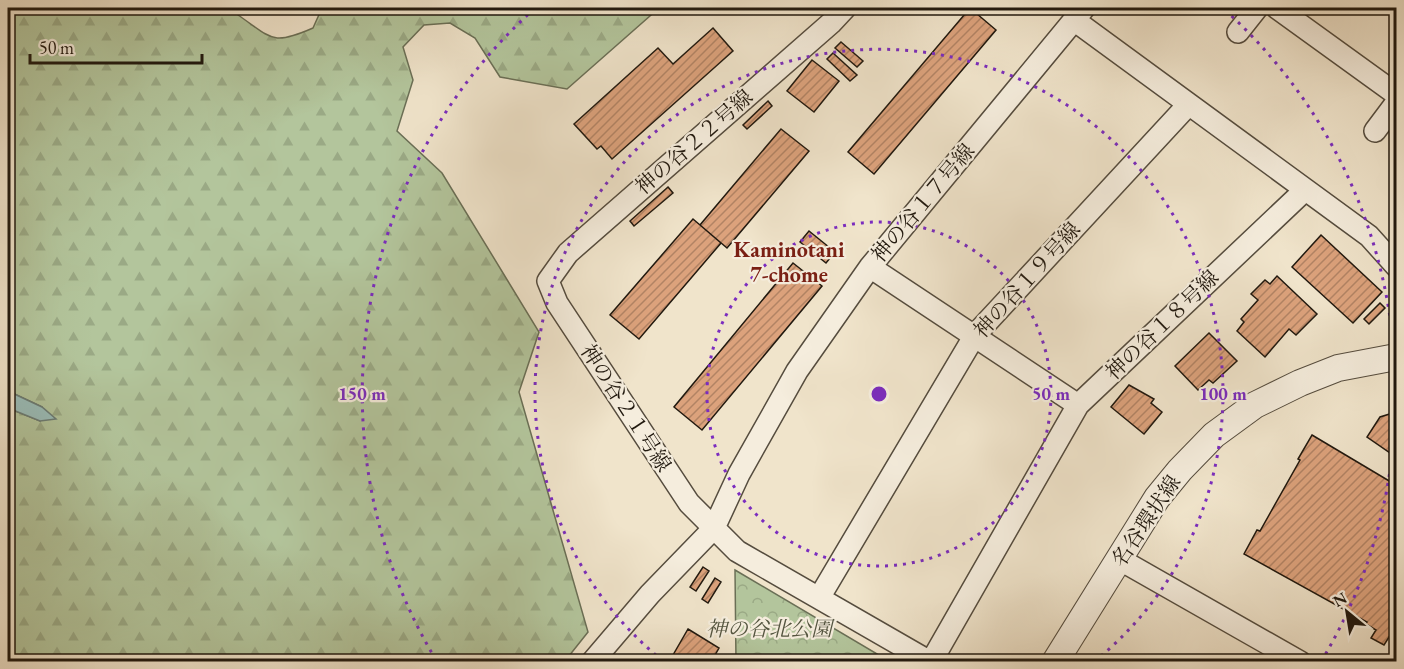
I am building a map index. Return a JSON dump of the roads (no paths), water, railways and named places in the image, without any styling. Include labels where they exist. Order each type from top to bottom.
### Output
[{"type":"street","name":"神の谷２２号線","points":[[548,282],[568,253],[831,23],[845,8]]},
{"type":"street","points":[[1238,32],[1257,8]]},
{"type":"street","points":[[1277,8],[1396,94]]},
{"type":"street","name":"神の谷１７号線","points":[[592,662],[650,594],[714,528],[739,474],[797,371],[870,267],[1079,14],[1188,105],[1369,236],[1396,266]]},
{"type":"street","points":[[1375,131],[1396,103]]},
{"type":"street","name":"神の谷１９号線","points":[[819,598],[975,335],[1188,105]]},
{"type":"street","name":"神の谷１８号線","points":[[931,662],[1078,405],[1305,190]]},
{"type":"street","points":[[870,267],[1078,405]]},
{"type":"street","name":"神の谷２１号線","points":[[548,282],[556,303],[689,503],[714,528]]},
{"type":"street","name":"名谷環状線","points":[[1055,662],[1157,498],[1214,435],[1255,405],[1300,383],[1338,368],[1396,357]]},
{"type":"street","points":[[714,528],[737,552],[931,662]]},
{"type":"street","points":[[1119,559],[1300,662]]},
{"type":"water","points":[[8,391],[42,407],[56,419],[40,421],[8,408]]},
{"type":"district","name":"Kaminotani 7-chome","points":[[789,262]]},
{"type":"park label","name":"神の谷北公園","points":[[769,629]]}]
